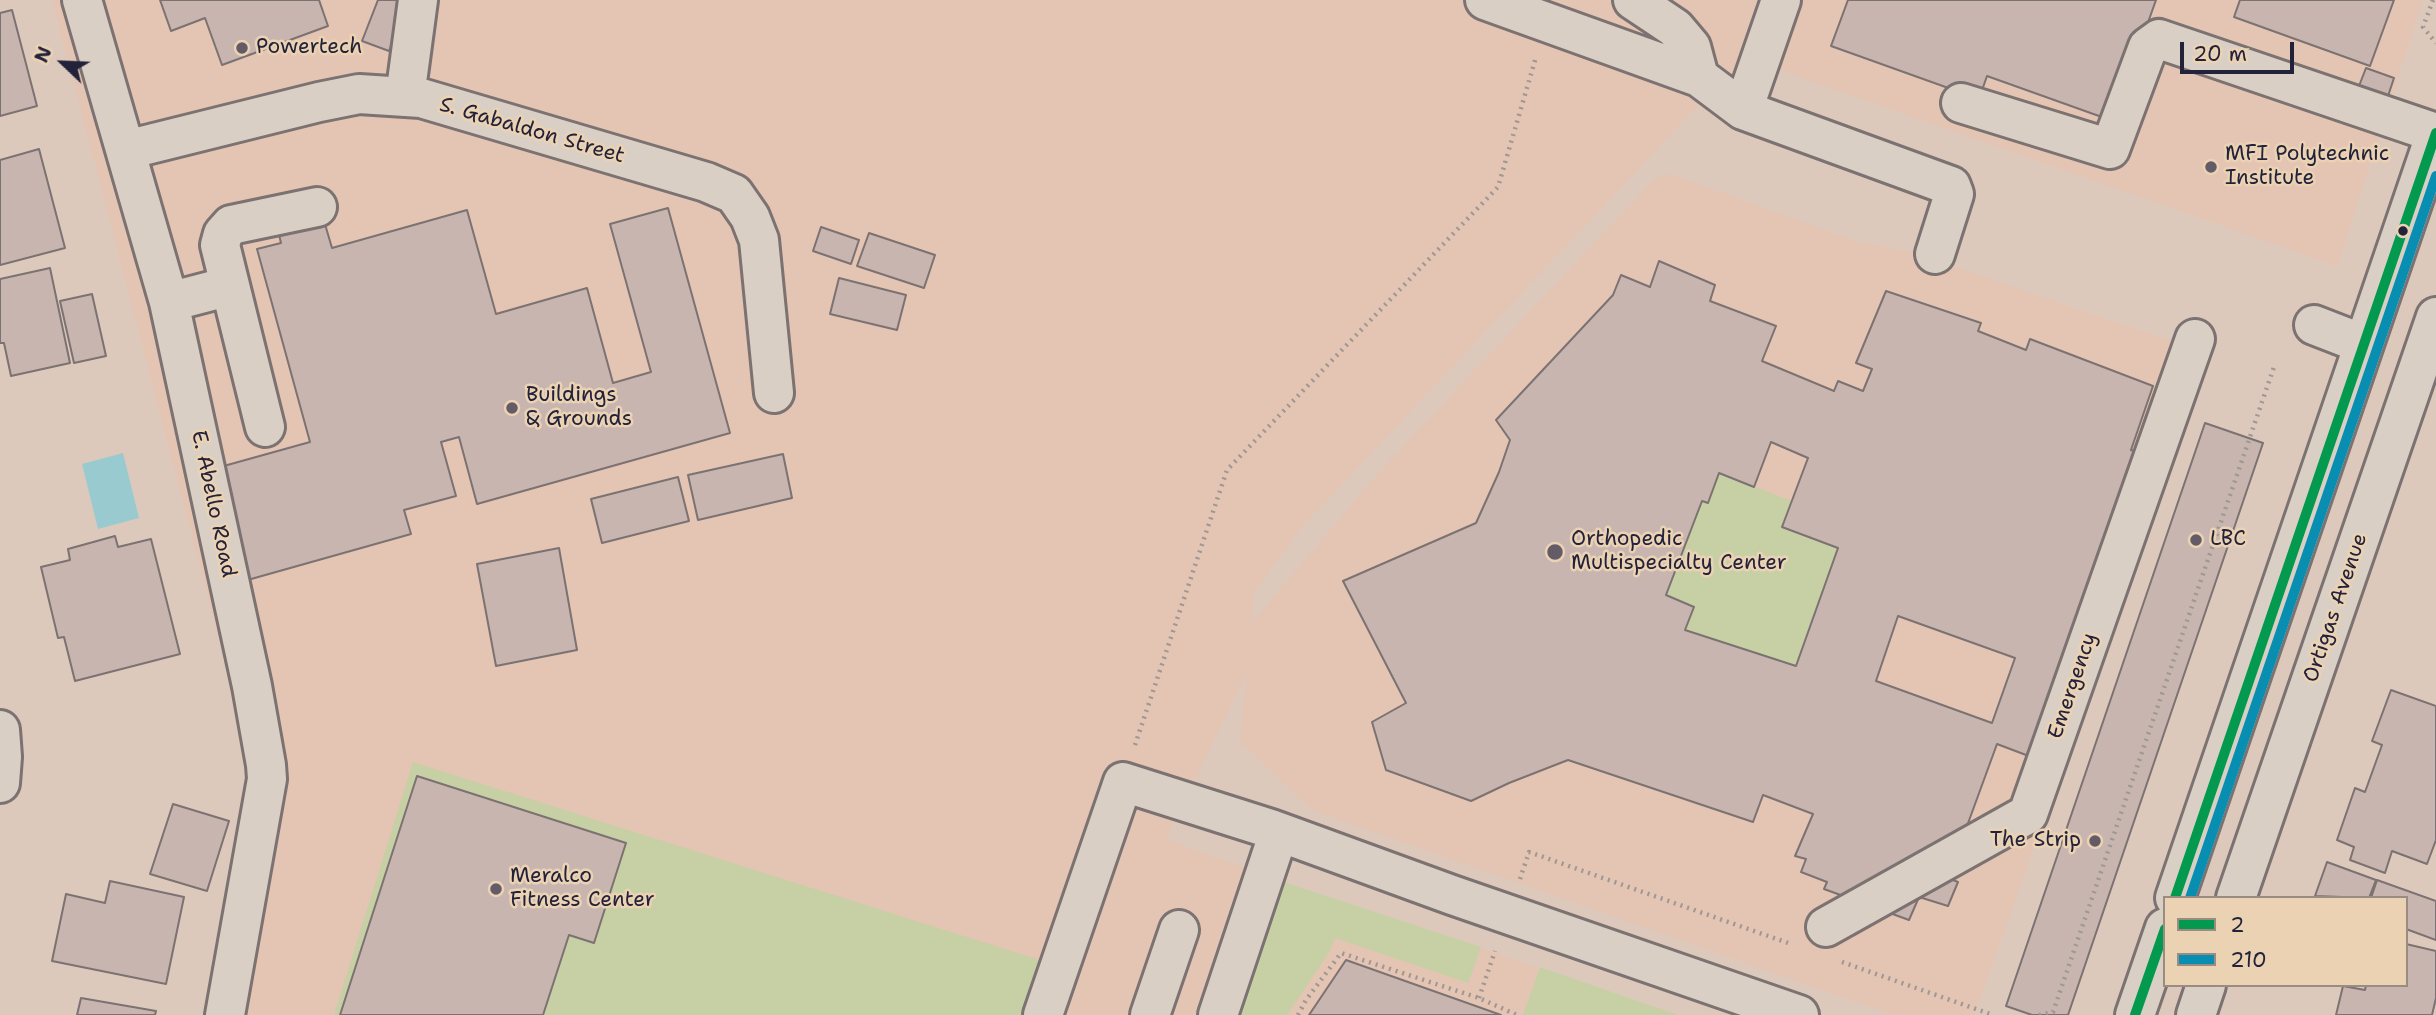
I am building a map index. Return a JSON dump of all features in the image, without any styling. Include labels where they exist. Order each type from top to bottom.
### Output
[{"type":"main road","name":"E. Abello Road","points":[[82,0],[169,302],[252,686],[266,765],[267,779],[225,1015]]},
{"type":"main road","points":[[405,97],[418,0]]},
{"type":"main road","points":[[1485,0],[1699,77],[1743,110],[1951,187],[1954,194],[1935,254]]},
{"type":"main road","points":[[1633,0],[1675,28],[1691,47],[1699,77]]},
{"type":"main road","points":[[1743,110],[1781,0]]},
{"type":"main road","points":[[1961,103],[2110,149],[2148,47],[2159,39],[2436,133],[2176,896]]},
{"type":"main road","name":"S. Gabaldon Street","points":[[126,149],[359,94],[421,98],[706,182],[734,194],[750,217],[759,240],[774,393]]},
{"type":"main road","points":[[265,427],[220,245],[223,234],[231,225],[317,207]]},
{"type":"main road","points":[[169,302],[230,286]]},
{"type":"main road","name":"Ortigas Avenue","points":[[2237,896],[2436,317]]},
{"type":"main road","points":[[2314,325],[2363,344]]},
{"type":"main road","name":"Emergency","points":[[1820,945],[2028,814],[2195,339]]},
{"type":"main road","points":[[1043,1015],[1123,782],[1279,832],[1799,1015]]},
{"type":"main road","points":[[1218,1015],[1279,832]]},
{"type":"main road","points":[[1150,1015],[1179,930]]},
{"type":"main road","points":[[2135,1015],[2163,934]]},
{"type":"main road","points":[[2196,1015],[2205,987]]},
{"type":"path","points":[[2433,0],[2423,27],[2436,43]]},
{"type":"path","points":[[1123,782],[1227,470],[1498,187],[1546,21]]},
{"type":"path","points":[[2039,1015],[2053,1012],[2275,364]]},
{"type":"path","points":[[1479,998],[1530,852],[1820,945],[1993,1015]]},
{"type":"path","points":[[1298,1015],[1341,953],[1479,998],[1517,1015]]},
{"type":"shaded area","points":[[52,0],[1774,0],[1753,60],[1691,113],[1301,528],[1253,594],[1252,634],[1254,620],[1379,472],[1655,178],[1670,174],[1859,242],[1915,253],[2211,355],[1974,1015],[1893,1015],[1314,811],[1240,742],[1247,672],[1166,839],[1278,880],[1678,1015],[215,1015],[257,785]]},
{"type":"shaded area","name":"MFI Polytechnic Institute","points":[[1793,0],[2423,0],[2337,266],[1770,67]]},
{"type":"green space","points":[[1719,473],[1792,501],[1783,528],[1838,548],[1796,666],[1685,630],[1693,607],[1666,595],[1702,501],[1708,503]]},
{"type":"green space","points":[[413,762],[1043,961],[1025,1015],[334,1015]]},
{"type":"green space","points":[[1278,880],[1481,947],[1468,983],[1335,938],[1330,951],[1287,1015],[1232,1015]]},
{"type":"green space","points":[[1540,967],[1678,1015],[1523,1015]]},
{"type":"water","points":[[123,453],[139,518],[98,529],[82,464]]},
{"type":"building","name":"Powertech","points":[[160,0],[319,0],[328,26],[222,65],[205,18],[171,31]]},
{"type":"building","points":[[378,0],[409,0],[389,51],[362,41]]},
{"type":"building","points":[[1848,0],[2156,0],[2113,121],[1987,76],[1979,99],[1831,46]]},
{"type":"building","points":[[2240,0],[2394,0],[2370,66],[2234,17]]},
{"type":"building","points":[[12,10],[37,106],[0,116],[0,13]]},
{"type":"building","points":[[2366,68],[2394,78],[2388,96],[2359,86]]},
{"type":"building","points":[[39,149],[65,248],[0,265],[0,160]]},
{"type":"building","name":"Buildings & Grounds","points":[[668,208],[730,433],[477,504],[459,437],[441,442],[456,496],[404,510],[411,534],[244,581],[213,469],[310,442],[257,249],[281,243],[277,226],[322,214],[332,248],[467,210],[496,314],[587,288],[613,383],[651,372],[610,224]]},
{"type":"building","points":[[821,227],[859,240],[851,264],[813,251]]},
{"type":"building","points":[[869,233],[935,255],[924,288],[857,266]]},
{"type":"building","points":[[1659,261],[1715,285],[1710,301],[1776,326],[1762,361],[1834,391],[1838,381],[1863,391],[1872,369],[1856,363],[1886,291],[1981,323],[1978,331],[2026,350],[2030,339],[2153,386],[2131,450],[2169,464],[2034,758],[1997,744],[1948,878],[1958,882],[1948,906],[1919,897],[1909,920],[1824,889],[1827,882],[1801,872],[1806,859],[1795,856],[1813,814],[1763,795],[1753,822],[1568,760],[1471,801],[1386,770],[1372,722],[1406,703],[1343,581],[1476,523],[1510,440],[1496,420],[1613,295],[1621,275],[1650,287]],"holes":[[[1771,442],[1808,458],[1782,527],[1838,548],[1796,666],[1685,630],[1694,607],[1666,595],[1702,501],[1708,503],[1719,473],[1754,487]]]},
{"type":"building","points":[[50,268],[70,363],[11,376],[4,343],[0,343],[0,279]]},
{"type":"building","points":[[839,278],[906,295],[897,330],[830,314]]},
{"type":"building","points":[[92,294],[106,356],[74,363],[60,301]]},
{"type":"building","name":"The Strip","points":[[2205,423],[2263,443],[2068,1015],[2032,1015],[2006,1006]]},
{"type":"building","points":[[783,454],[792,498],[698,520],[688,475]]},
{"type":"building","points":[[678,477],[689,521],[602,543],[591,499]]},
{"type":"building","points":[[115,536],[118,547],[151,539],[180,654],[75,681],[64,637],[58,638],[41,567],[70,560],[68,549]]},
{"type":"building","points":[[559,548],[577,650],[496,666],[477,564]]},
{"type":"building","points":[[1898,616],[2015,658],[1992,723],[1876,681]]},
{"type":"building","points":[[2391,690],[2436,706],[2436,840],[2427,864],[2392,851],[2385,873],[2350,860],[2354,847],[2337,840],[2355,788],[2365,792],[2382,745],[2372,741]]},
{"type":"building","name":"Meralco Fitness Center","points":[[417,776],[626,843],[594,943],[569,935],[543,1015],[340,1015]]},
{"type":"building","points":[[173,804],[229,821],[207,891],[150,874]]},
{"type":"building","points":[[2327,862],[2376,880],[2370,896],[2315,896]]},
{"type":"building","points":[[2377,880],[2436,901],[2436,940],[2408,930],[2408,896],[2372,896]]},
{"type":"building","points":[[110,881],[184,897],[166,984],[52,961],[66,894],[105,903]]},
{"type":"building","points":[[2408,944],[2436,951],[2436,998],[2432,1015],[2336,1015],[2343,987],[2365,990],[2366,987],[2408,987]]},
{"type":"building","points":[[1346,960],[1501,1015],[1309,1015]]},
{"type":"building","points":[[81,998],[156,1011],[155,1015],[77,1015]]},
{"type":"transit line","name":"2","points":[[2176,896],[2436,133]]},
{"type":"transit line","name":"210","points":[[2191,896],[2436,176]]},
{"type":"transit line","name":"2","points":[[2135,1015],[2163,935]]},
{"type":"place","name":"Powertech","points":[[242,48]]},
{"type":"place","name":"MFI Polytechnic Institute","points":[[2211,167]]},
{"type":"place","name":"Buildings & Grounds","points":[[512,408]]},
{"type":"place","name":"LBC","points":[[2196,540]]},
{"type":"place","name":"Orthopedic Multispecialty Center","points":[[1555,552]]},
{"type":"place","name":"The Strip","points":[[2095,841]]},
{"type":"place","name":"Meralco Fitness Center","points":[[496,889]]}]
